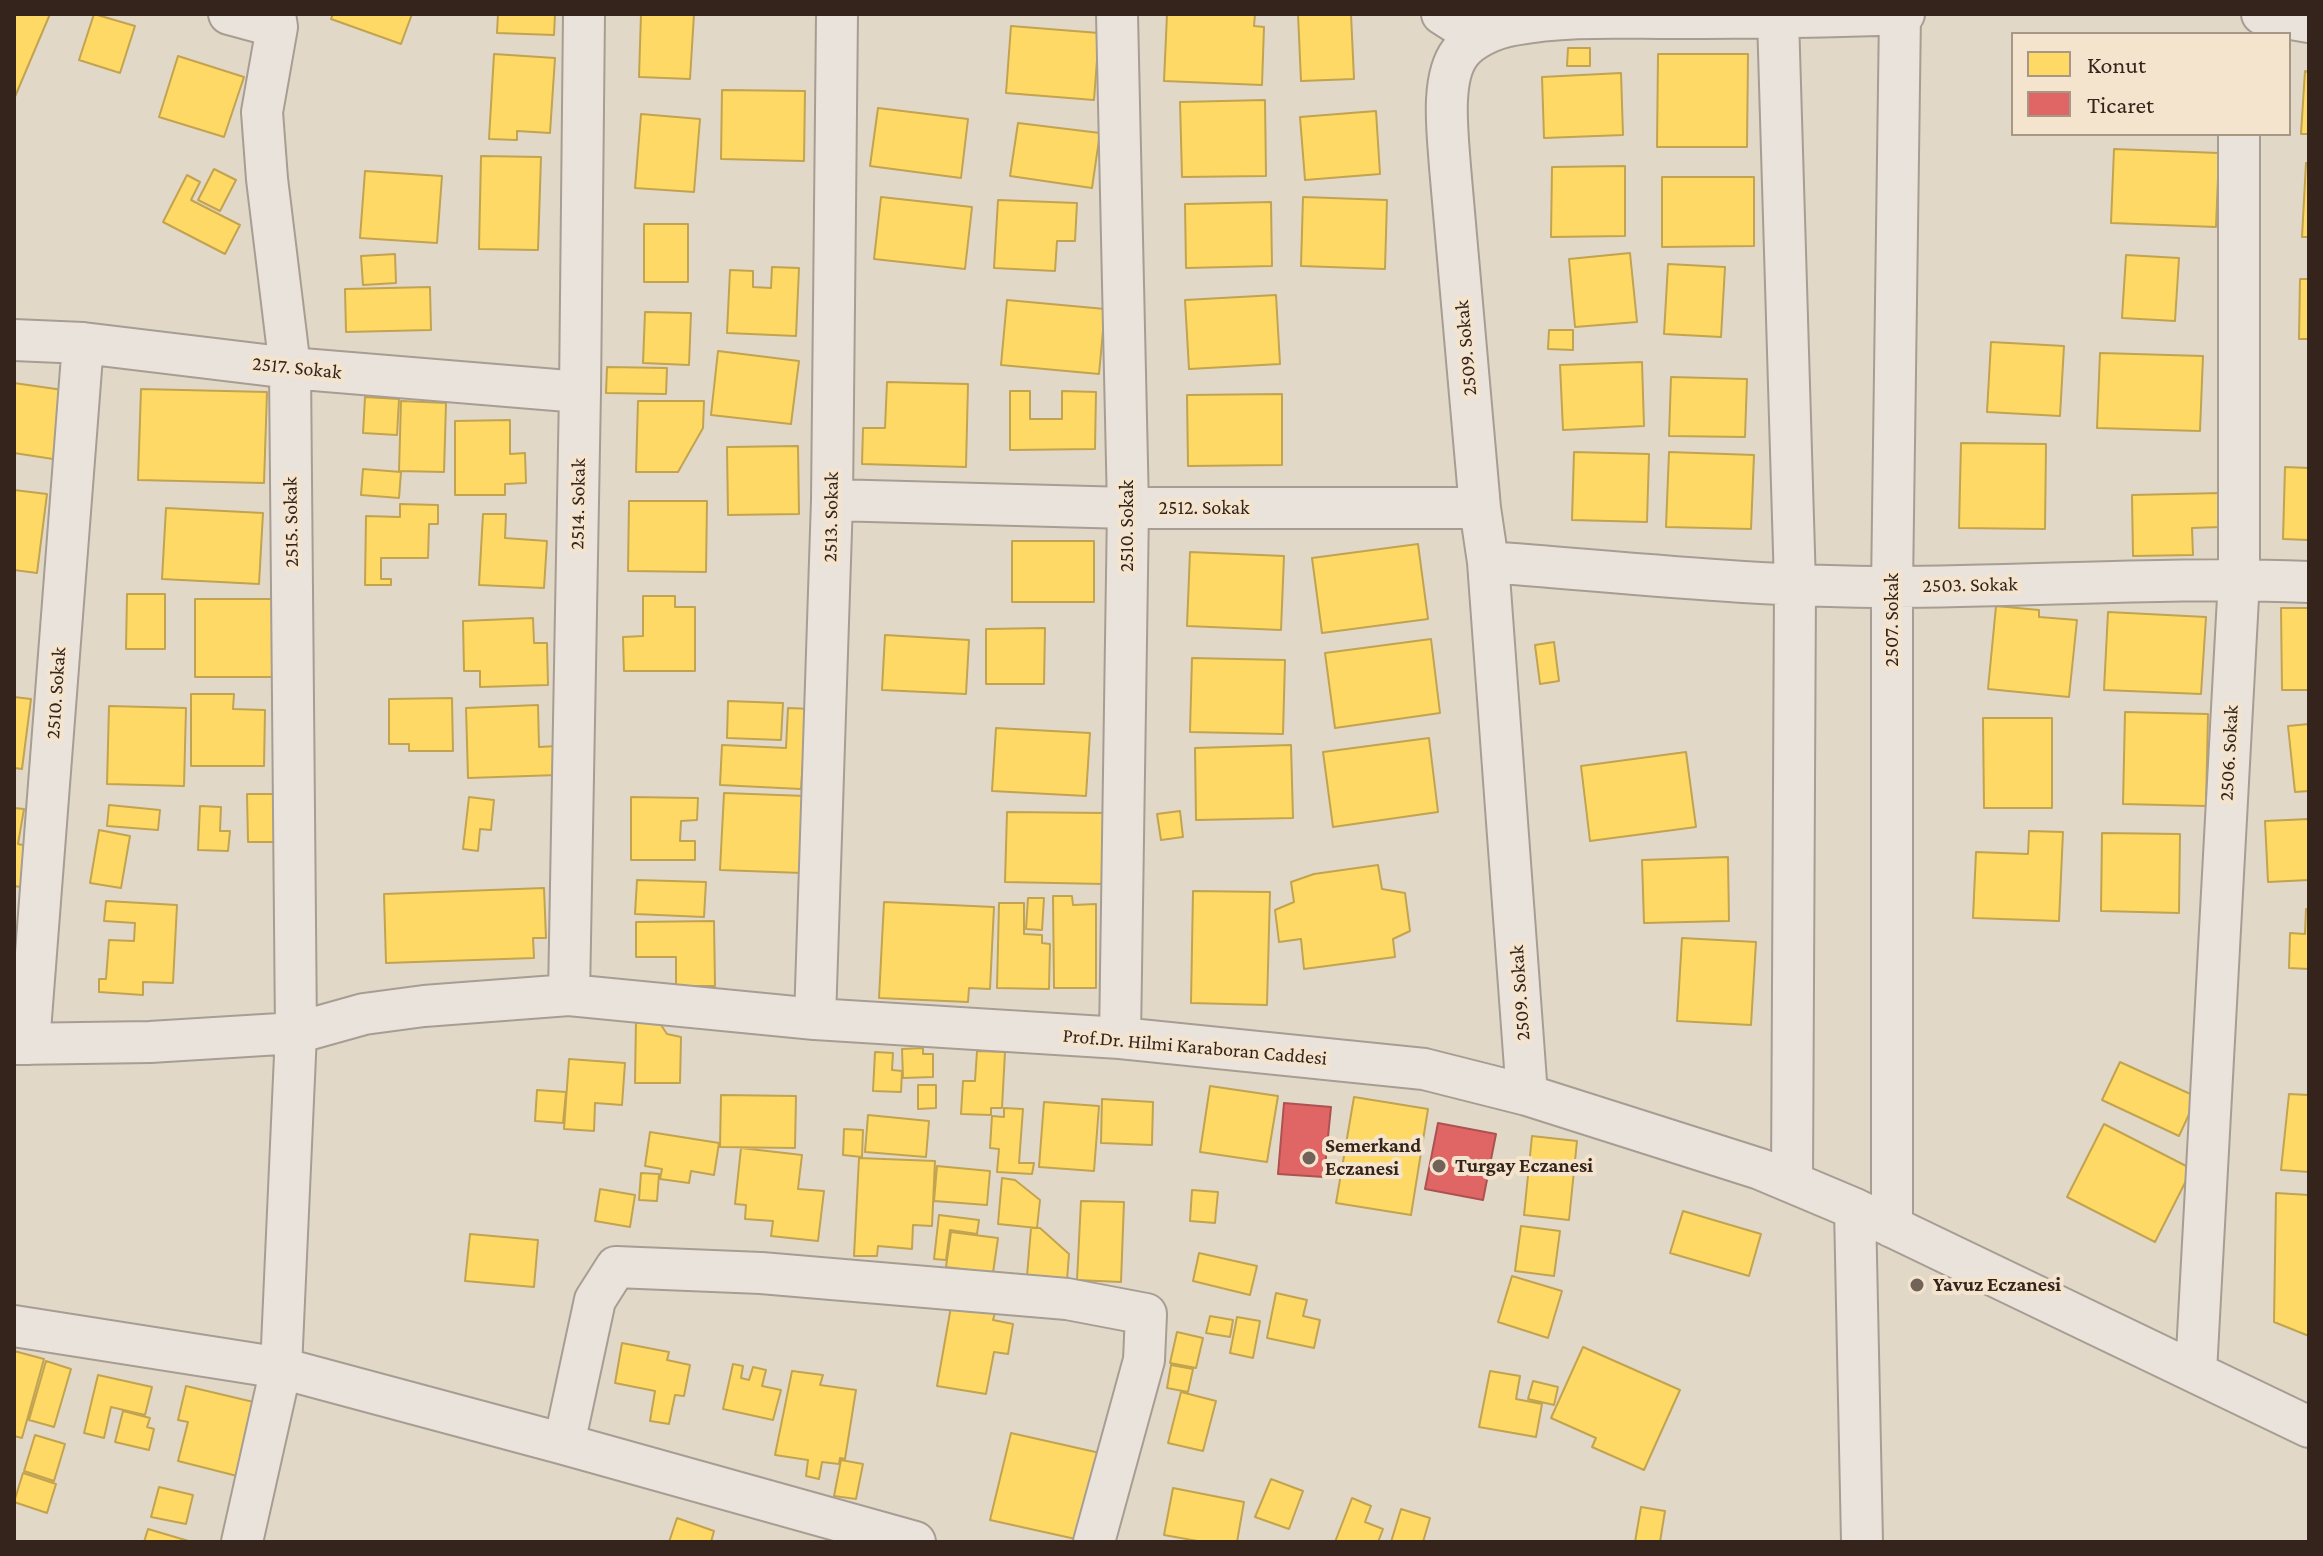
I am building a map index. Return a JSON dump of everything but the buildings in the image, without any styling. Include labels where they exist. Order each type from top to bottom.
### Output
[{"type":"street","points":[[229,14],[276,20]]},
{"type":"street","name":"2514. Sokak","points":[[569,995],[584,14]]},
{"type":"street","name":"2513. Sokak","points":[[815,1019],[832,500],[837,14]]},
{"type":"street","name":"2510. Sokak","points":[[1117,14],[1128,508],[1120,1038]]},
{"type":"street","points":[[1442,14],[1478,37],[1511,25],[1572,18],[1778,18],[1901,14]]},
{"type":"street","name":"2507. Sokak","points":[[1892,1227],[1892,587],[1901,14]]},
{"type":"street","points":[[2262,14],[2309,22]]},
{"type":"street","points":[[1778,18],[1795,585],[1792,1181]]},
{"type":"street","name":"2515. Sokak","points":[[242,1542],[281,1368],[296,1033],[290,368],[262,112],[276,20]]},
{"type":"street","name":"2509. Sokak","points":[[1478,37],[1459,53],[1450,79],[1446,112],[1480,508],[1488,562],[1527,1095]]},
{"type":"street","name":"2506. Sokak","points":[[2196,1372],[2239,579],[2239,136]]},
{"type":"street","name":"2517. Sokak","points":[[14,340],[83,343],[290,368],[580,392]]},
{"type":"street","name":"2510. Sokak","points":[[21,1044],[83,343]]},
{"type":"street","name":"2512. Sokak","points":[[832,500],[1128,508],[1480,508]]},
{"type":"street","name":"2503. Sokak","points":[[1488,562],[1795,585],[1892,587],[2239,579],[2309,582]]},
{"type":"street","name":"Prof.Dr. Hilmi Karaboran Caddesi","points":[[21,1044],[150,1042],[296,1033],[364,1014],[424,1006],[569,995],[815,1019],[1120,1038],[1424,1069],[1527,1095],[1792,1181],[2309,1427]]},
{"type":"street","points":[[1855,1209],[1862,1542]]},
{"type":"street","points":[[564,1444],[595,1300],[616,1267],[761,1273],[1067,1299],[1146,1314],[1144,1360],[1094,1542]]},
{"type":"street","points":[[14,1326],[281,1368],[915,1542]]},
{"type":"place","name":"Semerkand Eczanesi","points":[[1309,1158]]},
{"type":"place","name":"Turgay Eczanesi","points":[[1439,1166]]},
{"type":"place","name":"Yavuz Eczanesi","points":[[1917,1285]]}]
